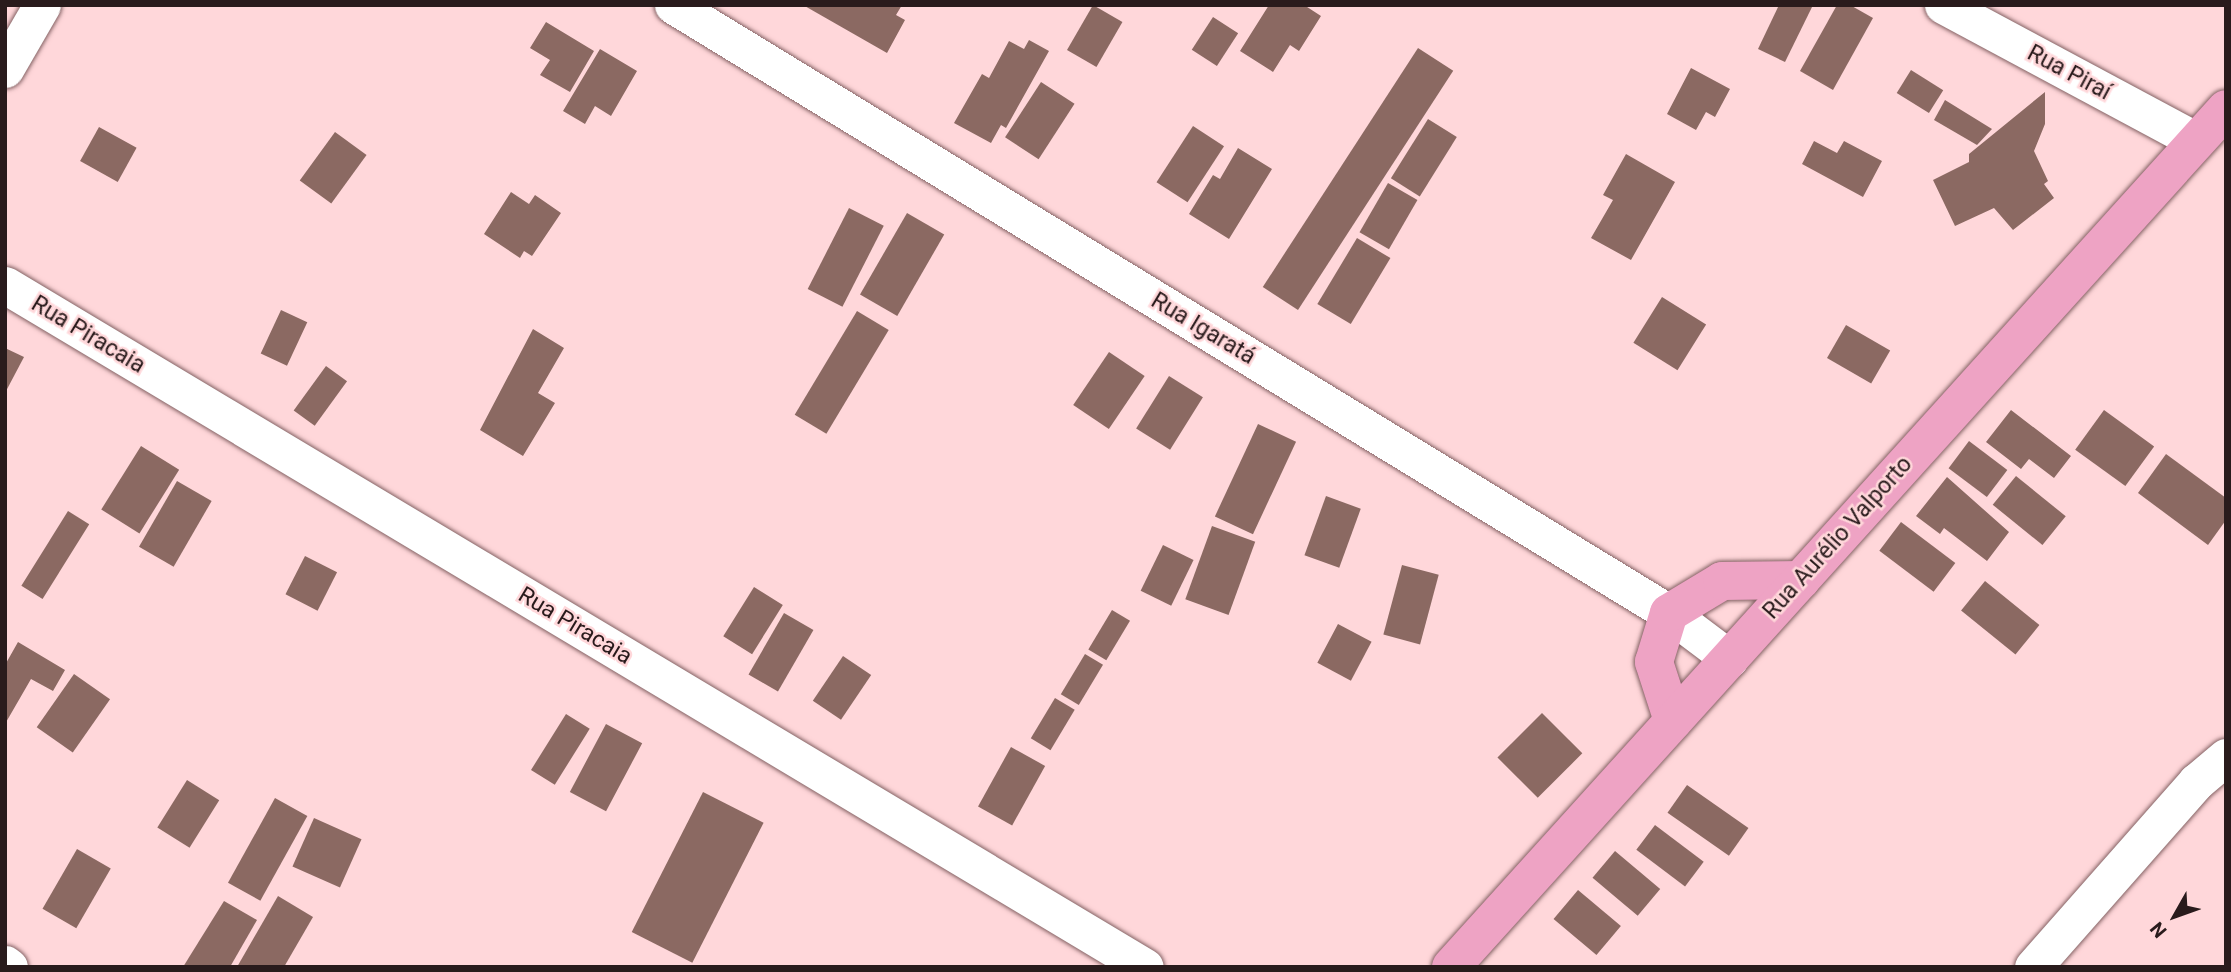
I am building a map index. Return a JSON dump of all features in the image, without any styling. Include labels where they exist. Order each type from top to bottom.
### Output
[{"type":"main road","name":"Rua Aurélio Valporto","points":[[1451,967],[2226,109]]},
{"type":"main road","points":[[1673,721],[1654,662],[1669,613],[1723,580],[1801,580]]},
{"type":"street","points":[[5,69],[42,5]]},
{"type":"street","name":"Rua Igaratá","points":[[673,5],[1669,613],[1730,659]]},
{"type":"street","name":"Rua Piraí","points":[[1943,5],[2195,141]]},
{"type":"street","name":"Rua Piracaia","points":[[5,285],[1145,967]]},
{"type":"street","points":[[2033,967],[2196,782],[2226,757]]},
{"type":"building","points":[[803,5],[902,5],[896,15],[905,20],[887,53]]},
{"type":"building","points":[[1093,5],[1122,22],[1096,67],[1067,50]]},
{"type":"building","points":[[1269,5],[1304,5],[1321,16],[1299,51],[1290,45],[1273,72],[1240,51]]},
{"type":"building","points":[[1779,5],[1813,5],[1785,62],[1758,49]]},
{"type":"building","points":[[1837,5],[1850,5],[1873,18],[1833,90],[1800,71]]},
{"type":"building","points":[[1213,17],[1238,33],[1217,66],[1192,50]]},
{"type":"building","points":[[546,22],[594,51],[570,92],[540,75],[550,60],[530,48]]},
{"type":"building","points":[[1029,40],[1049,51],[1006,128],[1001,125],[991,143],[954,123],[982,74],[989,78],[1009,41],[1024,49]]},
{"type":"building","points":[[1418,48],[1453,71],[1298,310],[1263,287]]},
{"type":"building","points":[[600,49],[637,71],[611,116],[595,106],[585,124],[563,111]]},
{"type":"building","points":[[1691,68],[1730,89],[1715,117],[1706,112],[1696,130],[1667,114]]},
{"type":"building","points":[[1911,70],[1943,90],[1929,113],[1897,93]]},
{"type":"building","points":[[1041,82],[1075,104],[1039,159],[1005,137]]},
{"type":"building","points":[[2045,92],[2045,124],[2034,151],[2048,181],[2044,184],[2054,198],[2013,230],[1994,208],[1955,226],[1933,180],[1969,162],[1969,154]]},
{"type":"building","points":[[1945,100],[1992,129],[1977,145],[1934,120]]},
{"type":"building","points":[[1428,119],[1457,137],[1420,196],[1391,178]]},
{"type":"building","points":[[1193,126],[1224,146],[1188,202],[1157,182]]},
{"type":"building","points":[[99,127],[137,148],[118,182],[80,161]]},
{"type":"building","points":[[335,132],[367,155],[331,203],[300,181]]},
{"type":"building","points":[[1814,141],[1837,153],[1844,141],[1882,161],[1863,197],[1802,164]]},
{"type":"building","points":[[1238,148],[1272,169],[1229,239],[1189,214],[1213,175],[1220,179]]},
{"type":"building","points":[[1626,154],[1675,182],[1631,260],[1591,238],[1613,200],[1603,195]]},
{"type":"building","points":[[1388,183],[1417,200],[1389,249],[1360,232]]},
{"type":"building","points":[[511,192],[529,204],[535,195],[561,213],[532,256],[524,251],[520,258],[484,234]]},
{"type":"building","points":[[849,208],[884,226],[842,307],[808,289]]},
{"type":"building","points":[[907,213],[944,234],[897,316],[860,294]]},
{"type":"building","points":[[1357,238],[1390,258],[1351,324],[1317,304]]},
{"type":"building","points":[[1662,297],[1706,325],[1677,370],[1633,343]]},
{"type":"building","points":[[281,310],[307,322],[287,366],[261,354]]},
{"type":"building","points":[[857,311],[889,330],[826,434],[795,415]]},
{"type":"building","points":[[1846,325],[1890,350],[1871,383],[1827,358]]},
{"type":"building","points":[[533,329],[564,348],[538,393],[555,403],[523,456],[480,430]]},
{"type":"building","points":[[5,348],[24,357],[5,393]]},
{"type":"building","points":[[1109,352],[1145,376],[1109,429],[1073,405]]},
{"type":"building","points":[[326,366],[347,381],[315,426],[294,410]]},
{"type":"building","points":[[1169,376],[1203,397],[1170,450],[1136,429]]},
{"type":"building","points":[[2011,410],[2071,456],[2054,478],[2029,459],[2021,469],[1986,442]]},
{"type":"building","points":[[2104,410],[2154,446],[2125,486],[2075,450]]},
{"type":"building","points":[[1258,424],[1296,442],[1253,534],[1215,516]]},
{"type":"building","points":[[1969,441],[2007,470],[1987,497],[1949,468]]},
{"type":"building","points":[[141,446],[179,470],[139,533],[101,510]]},
{"type":"building","points":[[2166,454],[2226,498],[2226,520],[2208,545],[2138,493]]},
{"type":"building","points":[[2016,476],[2066,516],[2042,545],[1993,505]]},
{"type":"building","points":[[1947,477],[2009,532],[1987,561],[1944,528],[1940,534],[1916,516]]},
{"type":"building","points":[[177,481],[212,501],[174,567],[139,547]]},
{"type":"building","points":[[1326,496],[1361,509],[1339,568],[1304,555]]},
{"type":"building","points":[[68,511],[89,524],[43,599],[21,586]]},
{"type":"building","points":[[1901,522],[1955,563],[1934,592],[1879,551]]},
{"type":"building","points":[[1212,526],[1255,542],[1229,615],[1185,599]]},
{"type":"building","points":[[1163,545],[1194,560],[1171,606],[1141,591]]},
{"type":"building","points":[[305,556],[337,572],[318,611],[285,594]]},
{"type":"building","points":[[1402,565],[1439,575],[1420,644],[1383,635]]},
{"type":"building","points":[[1985,581],[2039,625],[2015,655],[1961,611]]},
{"type":"building","points":[[754,587],[783,605],[752,654],[723,636]]},
{"type":"building","points":[[1112,610],[1130,621],[1106,660],[1088,649]]},
{"type":"building","points":[[784,613],[813,630],[778,691],[748,674]]},
{"type":"building","points":[[1338,624],[1372,642],[1351,681],[1317,663]]},
{"type":"building","points":[[18,642],[65,670],[53,691],[31,679],[5,724],[5,665]]},
{"type":"building","points":[[1085,654],[1103,665],[1079,705],[1061,694]]},
{"type":"building","points":[[843,656],[871,675],[841,720],[813,701]]},
{"type":"building","points":[[74,674],[110,699],[73,752],[37,727]]},
{"type":"building","points":[[1055,698],[1075,710],[1051,750],[1031,738]]},
{"type":"building","points":[[1542,713],[1582,753],[1538,798],[1497,758]]},
{"type":"building","points":[[566,714],[590,729],[555,785],[531,770]]},
{"type":"building","points":[[606,724],[642,743],[606,811],[570,792]]},
{"type":"building","points":[[1011,747],[1045,766],[1012,825],[978,806]]},
{"type":"building","points":[[187,780],[219,800],[190,848],[157,827]]},
{"type":"building","points":[[1687,785],[1748,828],[1729,856],[1667,813]]},
{"type":"building","points":[[703,792],[764,823],[692,963],[632,932]]},
{"type":"building","points":[[275,798],[307,816],[260,901],[228,883]]},
{"type":"building","points":[[314,818],[362,839],[340,888],[292,866]]},
{"type":"building","points":[[1655,825],[1704,862],[1685,886],[1636,850]]},
{"type":"building","points":[[77,849],[111,868],[76,928],[42,909]]},
{"type":"building","points":[[1615,851],[1660,889],[1638,916],[1593,878]]},
{"type":"building","points":[[1578,890],[1621,926],[1596,955],[1554,919]]},
{"type":"building","points":[[278,896],[313,917],[284,967],[237,967]]},
{"type":"building","points":[[224,901],[257,920],[230,967],[183,967]]}]
